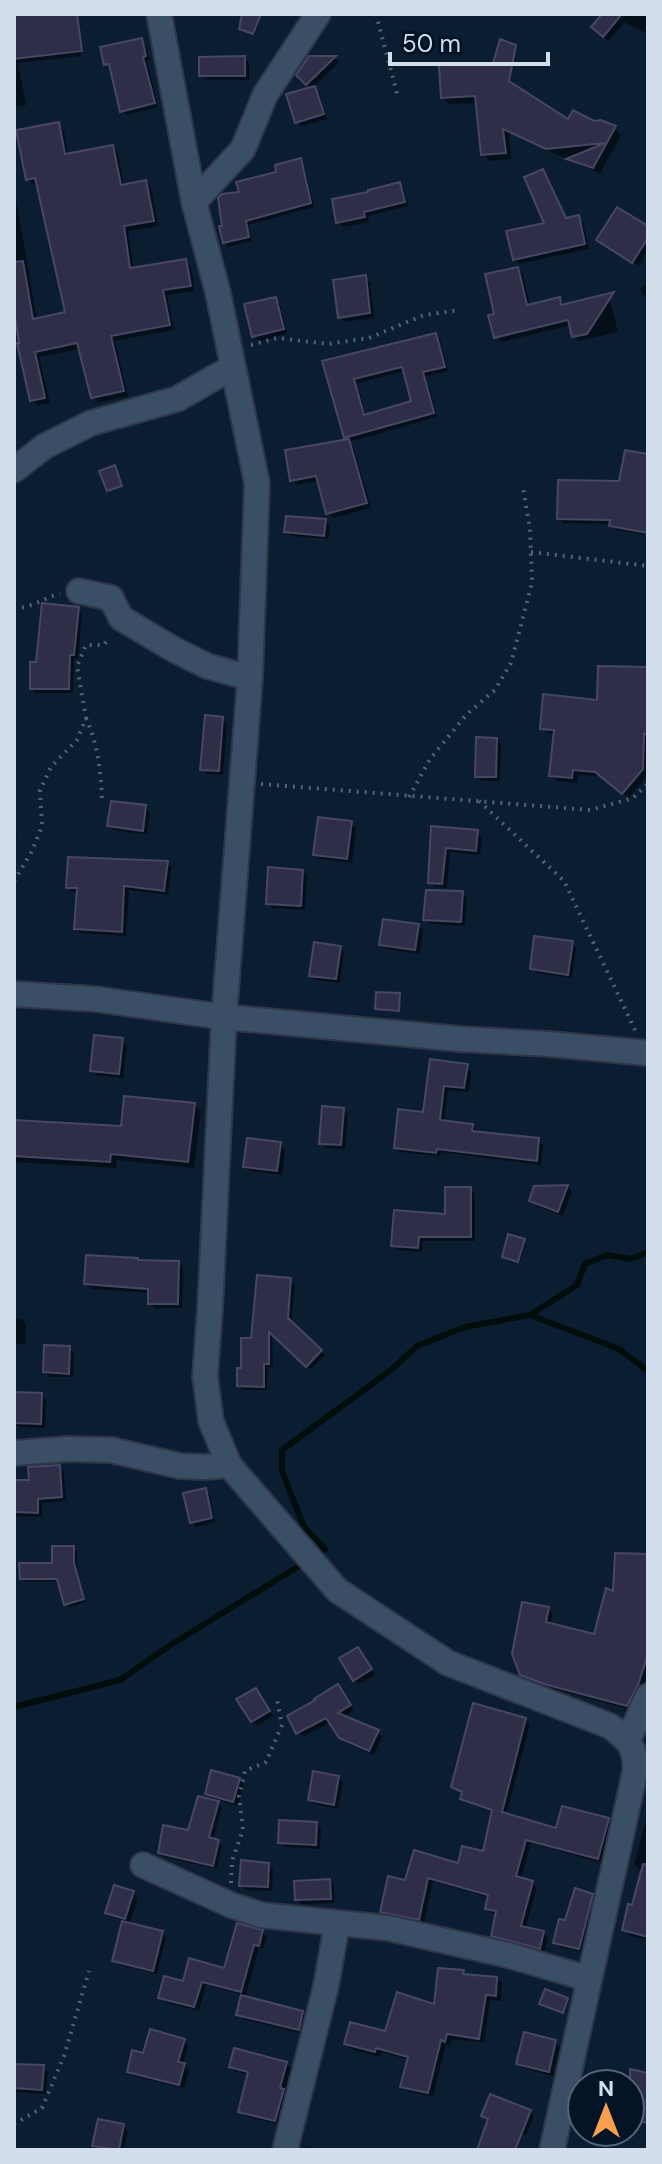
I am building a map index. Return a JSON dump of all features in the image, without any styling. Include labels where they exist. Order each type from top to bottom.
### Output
[{"type":"street","points":[[159,14],[194,202],[218,293],[257,483],[250,678],[224,1017],[205,1376],[211,1421],[229,1465],[337,1590],[448,1663],[610,1726],[628,1740],[635,1756],[635,1772],[552,2150]]},
{"type":"street","points":[[194,202],[243,149],[265,95],[318,14]]},
{"type":"street","points":[[14,470],[45,446],[91,423],[177,399],[233,367]]},
{"type":"street","points":[[79,591],[111,598],[121,618],[173,649],[207,666],[250,678]]},
{"type":"street","points":[[14,994],[95,999],[224,1017],[460,1039],[647,1052]]},
{"type":"street","points":[[14,1453],[111,1450],[180,1466],[229,1465]]},
{"type":"street","points":[[628,1740],[648,1696]]},
{"type":"street","points":[[143,1865],[231,1905],[261,1915],[388,1928],[508,1955],[589,1979]]},
{"type":"street","points":[[285,2150],[326,1986],[337,1924]]},
{"type":"path","points":[[376,14],[398,97]]},
{"type":"path","points":[[233,367],[244,347],[277,338],[328,344],[369,338],[424,315],[460,310]]},
{"type":"path","points":[[409,797],[430,759],[467,714],[495,690],[511,663],[532,583],[530,529],[523,488]]},
{"type":"path","points":[[531,552],[648,566]]},
{"type":"path","points":[[14,608],[24,609],[52,595],[79,591]]},
{"type":"path","points":[[102,801],[95,740],[86,718],[77,666],[86,645],[104,645],[121,618]]},
{"type":"path","points":[[14,881],[32,851],[42,826],[40,790],[51,767],[77,740],[86,718]]},
{"type":"path","points":[[243,783],[590,810],[633,798],[648,784]]},
{"type":"path","points":[[478,800],[564,881],[647,1052]]},
{"type":"path","points":[[231,1905],[232,1861],[243,1830],[239,1796],[245,1771],[266,1762],[282,1725],[277,1700]]},
{"type":"path","points":[[14,2124],[42,2108],[64,2056],[89,1971]]},
{"type":"building","points":[[14,14],[77,14],[82,51],[14,59]]},
{"type":"building","points":[[242,14],[261,14],[253,34],[239,29]]},
{"type":"building","points":[[602,14],[622,14],[603,37],[591,27]]},
{"type":"building","points":[[142,38],[146,56],[143,57],[155,103],[120,112],[109,64],[104,65],[100,47]]},
{"type":"building","points":[[500,39],[516,45],[509,81],[568,119],[573,110],[594,121],[601,120],[616,126],[593,168],[566,159],[605,143],[546,149],[503,129],[506,153],[481,155],[475,96],[441,98],[439,65],[493,63]]},
{"type":"building","points":[[245,56],[245,76],[199,76],[199,57]]},
{"type":"building","points":[[309,56],[336,56],[306,85],[296,75]]},
{"type":"building","points":[[315,86],[324,114],[295,123],[286,94]]},
{"type":"building","points":[[59,122],[65,154],[113,145],[121,185],[146,180],[154,221],[124,226],[130,268],[186,259],[191,286],[163,290],[170,325],[111,336],[124,391],[91,398],[77,343],[35,352],[45,398],[30,401],[17,343],[14,262],[23,261],[33,319],[65,312],[35,178],[26,180],[16,130]]},
{"type":"building","points":[[301,158],[311,203],[246,221],[249,237],[223,243],[218,198],[222,194],[239,192],[236,182],[276,172],[275,165]]},
{"type":"building","points":[[543,169],[566,218],[579,215],[585,244],[513,260],[506,231],[544,223],[524,177]]},
{"type":"building","points":[[400,182],[405,202],[364,212],[365,217],[336,223],[332,199]]},
{"type":"building","points":[[617,207],[648,226],[648,238],[632,263],[596,240]]},
{"type":"building","points":[[518,267],[527,305],[560,297],[561,305],[614,292],[587,334],[572,337],[568,320],[494,338],[488,315],[494,314],[485,274]]},
{"type":"building","points":[[366,275],[370,313],[338,318],[333,280]]},
{"type":"building","points":[[276,297],[284,329],[252,337],[244,304]]},
{"type":"building","points":[[436,333],[445,367],[423,372],[434,413],[344,438],[322,361]],"holes":[[[402,367],[411,401],[364,415],[354,379]]]},
{"type":"building","points":[[349,439],[367,503],[326,514],[316,476],[290,481],[285,450]]},
{"type":"building","points":[[625,450],[648,454],[648,533],[609,526],[610,520],[557,519],[558,480],[619,481]]},
{"type":"building","points":[[115,465],[122,486],[107,491],[99,471]]},
{"type":"building","points":[[286,516],[326,519],[324,536],[284,532]]},
{"type":"building","points":[[42,603],[79,607],[74,655],[70,655],[69,689],[30,689],[30,662],[36,662]]},
{"type":"building","points":[[598,666],[648,667],[648,734],[644,734],[643,769],[622,794],[595,772],[573,770],[572,778],[549,776],[554,730],[540,729],[543,694],[597,700]]},
{"type":"building","points":[[205,715],[223,717],[219,771],[200,770]]},
{"type":"building","points":[[476,737],[497,738],[496,777],[475,777]]},
{"type":"building","points":[[111,801],[146,805],[143,831],[107,826]]},
{"type":"building","points":[[318,817],[352,821],[347,859],[313,855]]},
{"type":"building","points":[[431,826],[478,830],[476,851],[446,848],[442,884],[428,883]]},
{"type":"building","points":[[68,857],[168,861],[164,891],[124,886],[122,932],[74,929],[77,888],[66,888]]},
{"type":"building","points":[[268,867],[303,870],[301,906],[266,904]]},
{"type":"building","points":[[426,890],[463,891],[461,922],[423,920]]},
{"type":"building","points":[[383,919],[419,924],[415,950],[379,945]]},
{"type":"building","points":[[534,936],[573,941],[568,975],[530,969]]},
{"type":"building","points":[[314,942],[341,946],[336,979],[309,976]]},
{"type":"building","points":[[376,992],[400,993],[399,1011],[375,1009]]},
{"type":"building","points":[[94,1035],[123,1038],[119,1074],[90,1071]]},
{"type":"building","points":[[430,1059],[468,1064],[464,1088],[444,1086],[440,1120],[473,1124],[472,1131],[539,1138],[537,1161],[437,1149],[436,1153],[394,1148],[398,1109],[423,1112]]},
{"type":"building","points":[[124,1096],[195,1103],[188,1162],[111,1154],[110,1162],[14,1156],[14,1120],[121,1126]]},
{"type":"building","points":[[322,1106],[344,1108],[341,1145],[319,1144]]},
{"type":"building","points":[[247,1138],[281,1142],[277,1171],[243,1167]]},
{"type":"building","points":[[568,1185],[558,1212],[529,1201],[534,1186]]},
{"type":"building","points":[[445,1187],[471,1187],[471,1237],[419,1237],[418,1248],[391,1246],[394,1210],[445,1214]]},
{"type":"building","points":[[508,1234],[525,1239],[518,1262],[502,1257]]},
{"type":"building","points":[[86,1255],[179,1261],[178,1304],[148,1304],[148,1289],[84,1284]]},
{"type":"building","points":[[257,1275],[291,1278],[288,1318],[322,1350],[306,1367],[269,1332],[269,1364],[264,1364],[264,1387],[237,1386],[237,1368],[241,1368],[241,1338],[251,1338]]},
{"type":"building","points":[[44,1345],[70,1346],[69,1374],[43,1372]]},
{"type":"building","points":[[14,1392],[42,1393],[41,1424],[14,1423]]},
{"type":"building","points":[[60,1465],[62,1497],[38,1499],[38,1513],[14,1512],[14,1480],[29,1480],[28,1467]]},
{"type":"building","points":[[206,1488],[212,1518],[190,1523],[183,1493]]},
{"type":"building","points":[[52,1546],[74,1546],[74,1563],[84,1599],[64,1605],[57,1579],[20,1579],[19,1563],[52,1563]]},
{"type":"building","points":[[615,1553],[648,1554],[648,1654],[627,1706],[520,1675],[512,1654],[522,1602],[549,1607],[546,1622],[594,1634],[606,1588],[613,1591]]},
{"type":"building","points":[[358,1647],[372,1669],[353,1681],[339,1658]]},
{"type":"building","points":[[338,1684],[351,1705],[338,1713],[379,1730],[369,1751],[339,1738],[326,1718],[296,1734],[287,1716]]},
{"type":"building","points":[[256,1688],[270,1711],[251,1722],[236,1699]]},
{"type":"building","points":[[473,1703],[526,1718],[502,1812],[556,1828],[562,1806],[609,1818],[598,1859],[526,1840],[516,1876],[533,1881],[521,1926],[544,1931],[540,1949],[491,1936],[496,1911],[485,1909],[488,1895],[428,1878],[419,1920],[380,1912],[388,1876],[405,1880],[414,1850],[458,1863],[462,1846],[483,1851],[492,1810],[460,1799],[462,1792],[451,1787]]},
{"type":"building","points":[[211,1770],[240,1778],[233,1802],[205,1794]]},
{"type":"building","points":[[313,1771],[339,1776],[334,1805],[308,1800]]},
{"type":"building","points":[[198,1796],[219,1801],[209,1837],[219,1840],[213,1866],[158,1853],[163,1825],[188,1830]]},
{"type":"building","points":[[279,1820],[317,1822],[316,1845],[278,1843]]},
{"type":"building","points":[[241,1860],[269,1863],[268,1887],[239,1886]]},
{"type":"building","points":[[643,1864],[648,1865],[648,1937],[622,1930]]},
{"type":"building","points":[[330,1879],[331,1899],[295,1900],[294,1881]]},
{"type":"building","points":[[114,1885],[134,1891],[125,1919],[105,1913]]},
{"type":"building","points":[[575,1888],[593,1894],[579,1949],[553,1943],[559,1919],[565,1920]]},
{"type":"building","points":[[122,1921],[163,1931],[153,1971],[112,1961]]},
{"type":"building","points":[[237,1923],[263,1930],[259,1946],[254,1945],[241,1992],[202,1982],[194,2007],[158,1998],[164,1976],[183,1981],[189,1958],[224,1968]]},
{"type":"building","points":[[438,1968],[497,1977],[496,1996],[486,1995],[479,2039],[447,2034],[445,2042],[441,2040],[428,2093],[400,2087],[408,2057],[376,2048],[375,2052],[344,2044],[350,2022],[385,2031],[397,1992],[434,2004]]},
{"type":"building","points":[[545,1989],[568,1998],[563,2013],[539,2004]]},
{"type":"building","points":[[241,1995],[303,2011],[299,2030],[236,2015]]},
{"type":"building","points":[[150,2029],[185,2039],[178,2062],[185,2063],[179,2085],[127,2072],[132,2050],[143,2053]]},
{"type":"building","points":[[524,2032],[556,2040],[549,2072],[516,2064]]},
{"type":"building","points":[[234,2048],[287,2062],[280,2088],[284,2089],[275,2121],[238,2112],[248,2072],[229,2067]]},
{"type":"building","points":[[14,2064],[44,2065],[42,2090],[14,2088]]},
{"type":"building","points":[[646,2073],[648,2073],[646,2123]]},
{"type":"building","points":[[490,2094],[531,2110],[515,2150],[477,2150],[488,2119],[481,2116]]},
{"type":"building","points":[[98,2119],[124,2124],[119,2150],[92,2146]]},
{"type":"waterway","points":[[316,1555],[325,1549],[304,1527],[282,1471],[282,1450],[391,1370],[417,1346],[465,1327],[530,1315],[577,1285],[585,1264],[607,1255],[631,1259],[648,1252]]},
{"type":"waterway","points":[[530,1315],[619,1349],[648,1371]]},
{"type":"waterway","points":[[14,1707],[120,1680],[172,1644],[304,1563]]}]
